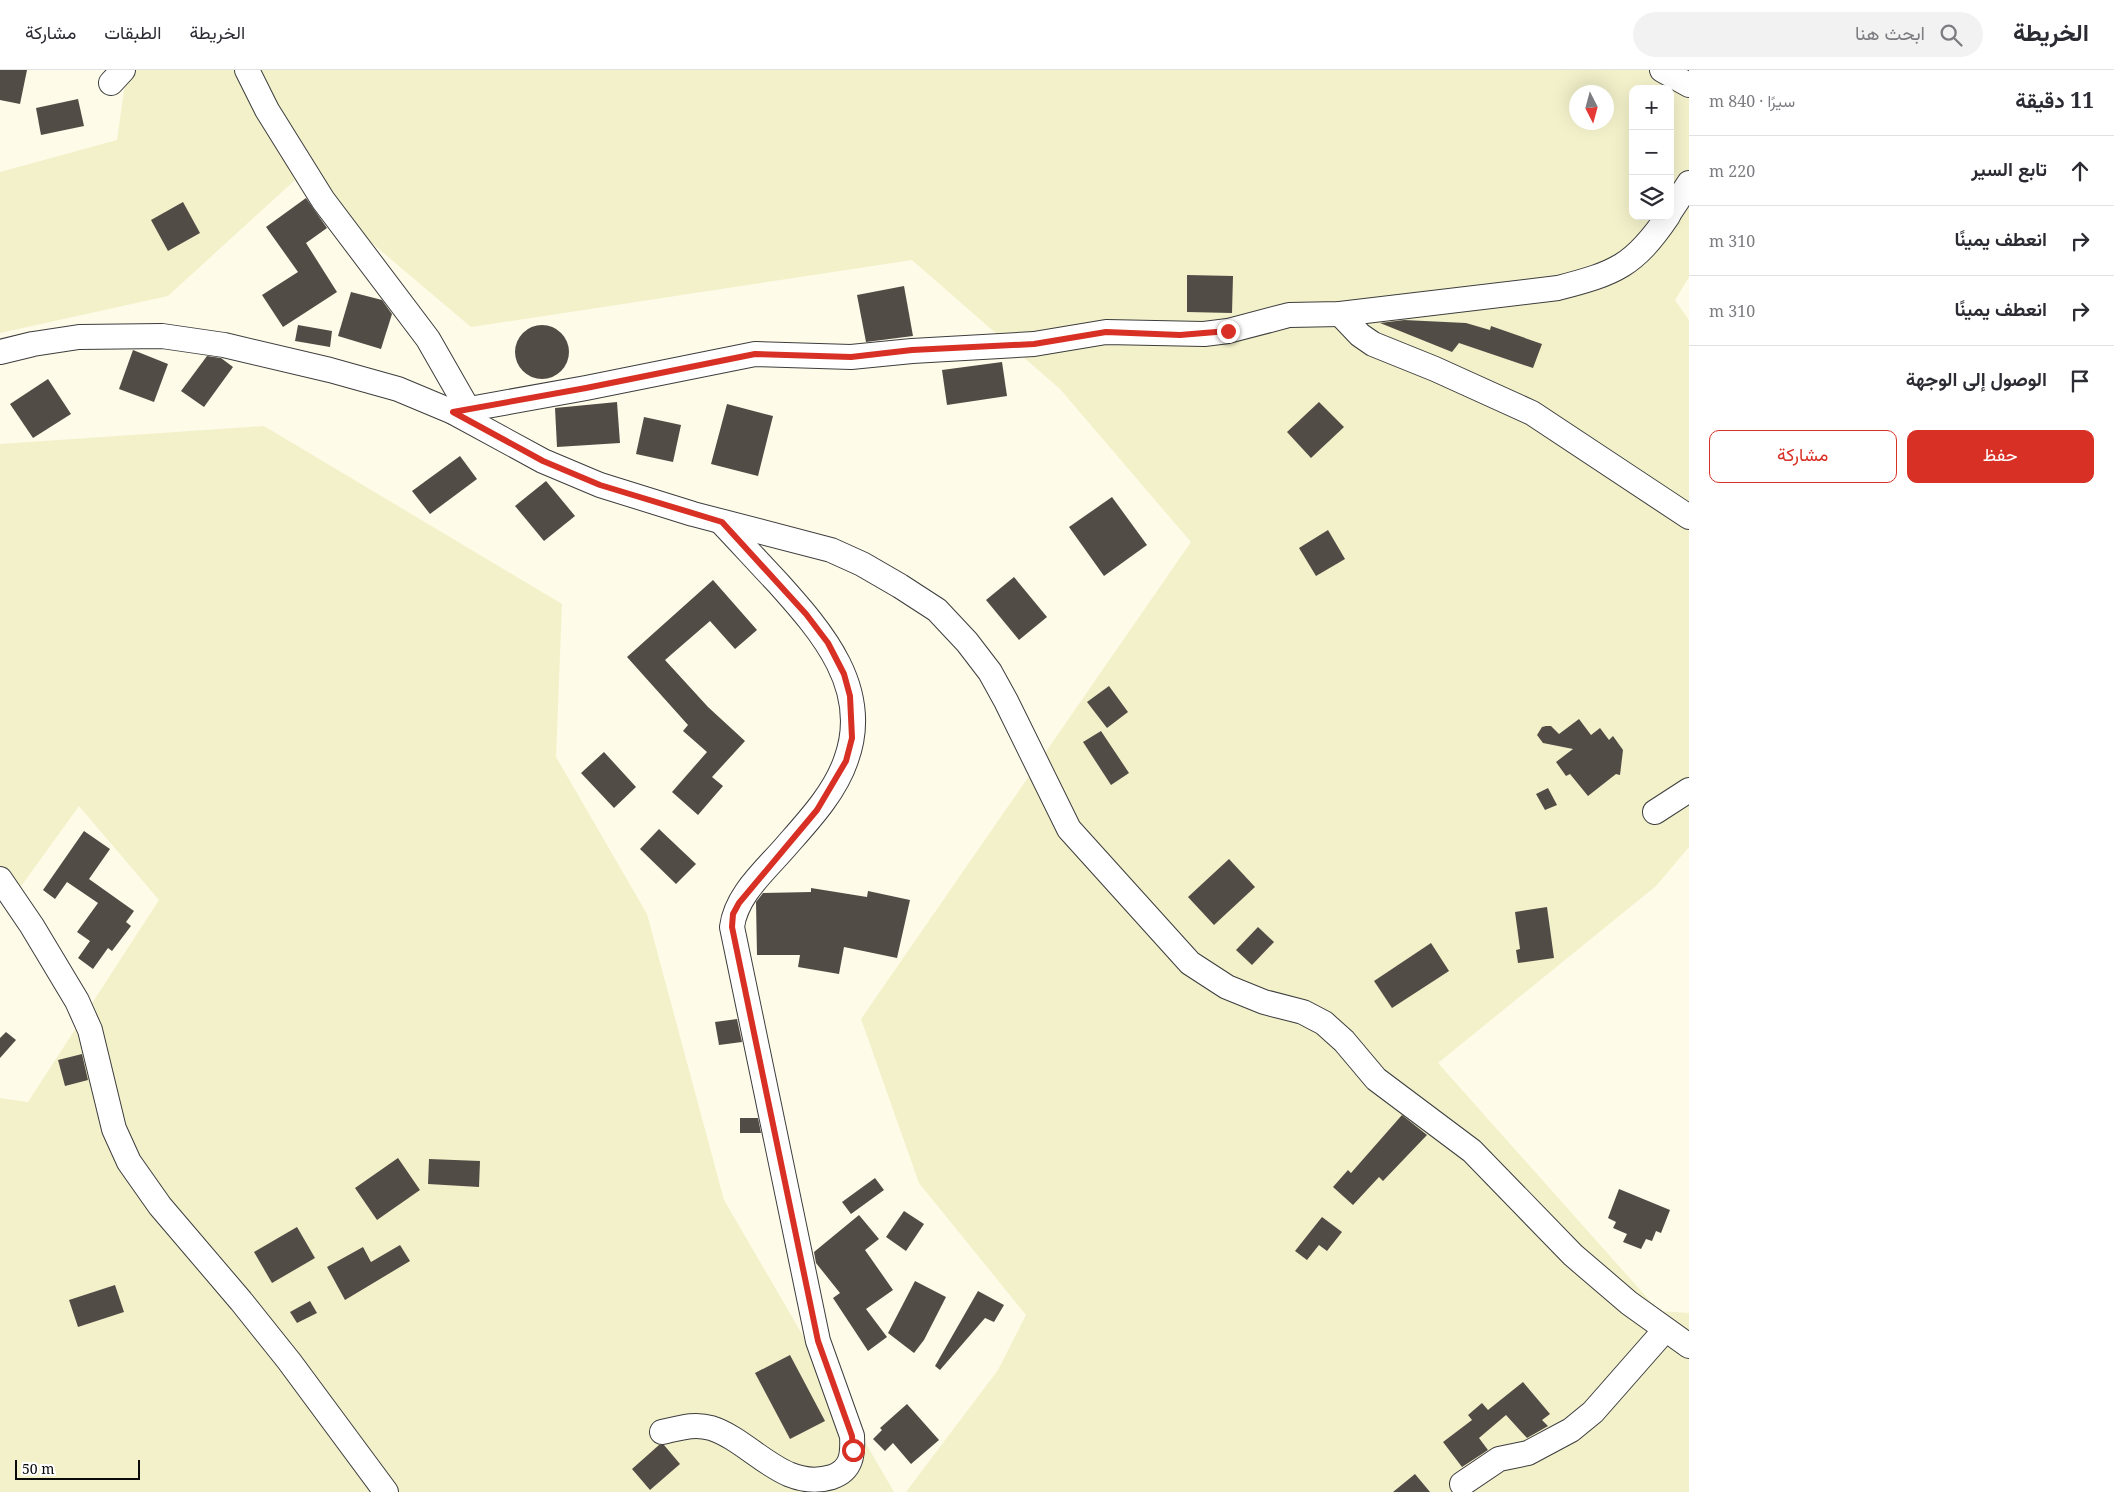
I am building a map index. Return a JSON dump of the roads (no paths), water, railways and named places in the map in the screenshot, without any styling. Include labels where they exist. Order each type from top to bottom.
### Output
[{"type":"street","points":[[247,70],[267,110],[323,200],[428,339],[460,411]]},
{"type":"street","points":[[1662,70],[1689,85]]},
{"type":"street","points":[[1674,206],[1689,183]]},
{"type":"street","points":[[460,411],[755,354],[851,357],[912,350],[1034,344],[1106,332],[1204,334],[1228,331],[1289,315],[1340,314],[1558,288],[1612,272],[1634,258],[1646,247],[1665,220]]},
{"type":"street","points":[[1340,314],[1360,335],[1373,344],[1435,369],[1532,413],[1689,517]]},
{"type":"street","points":[[0,352],[33,344],[78,337],[162,336],[224,345],[330,370],[398,389],[460,411],[559,468],[608,488],[722,522],[831,550],[862,564],[937,610],[968,642],[990,672],[1069,829],[1190,963],[1227,987],[1264,1002],[1304,1012],[1324,1023],[1344,1041],[1376,1079],[1472,1151],[1573,1255],[1629,1303],[1665,1330],[1688,1344]]},
{"type":"street","points":[[662,1432],[695,1425],[713,1429],[730,1437],[782,1472],[818,1480],[838,1475],[845,1470],[851,1461],[853,1450],[852,1436],[826,1370],[816,1332],[732,927],[733,914],[739,903],[817,810],[846,761],[852,738],[850,696],[844,674],[828,643],[806,614],[722,522]]},
{"type":"street","points":[[1655,812],[1689,790]]},
{"type":"street","points":[[0,879],[32,926],[77,1001],[90,1030],[114,1129],[129,1162],[160,1206],[241,1301],[283,1354],[386,1492]]},
{"type":"street","points":[[1462,1484],[1499,1459],[1528,1453],[1571,1430],[1593,1412],[1665,1330]]}]
